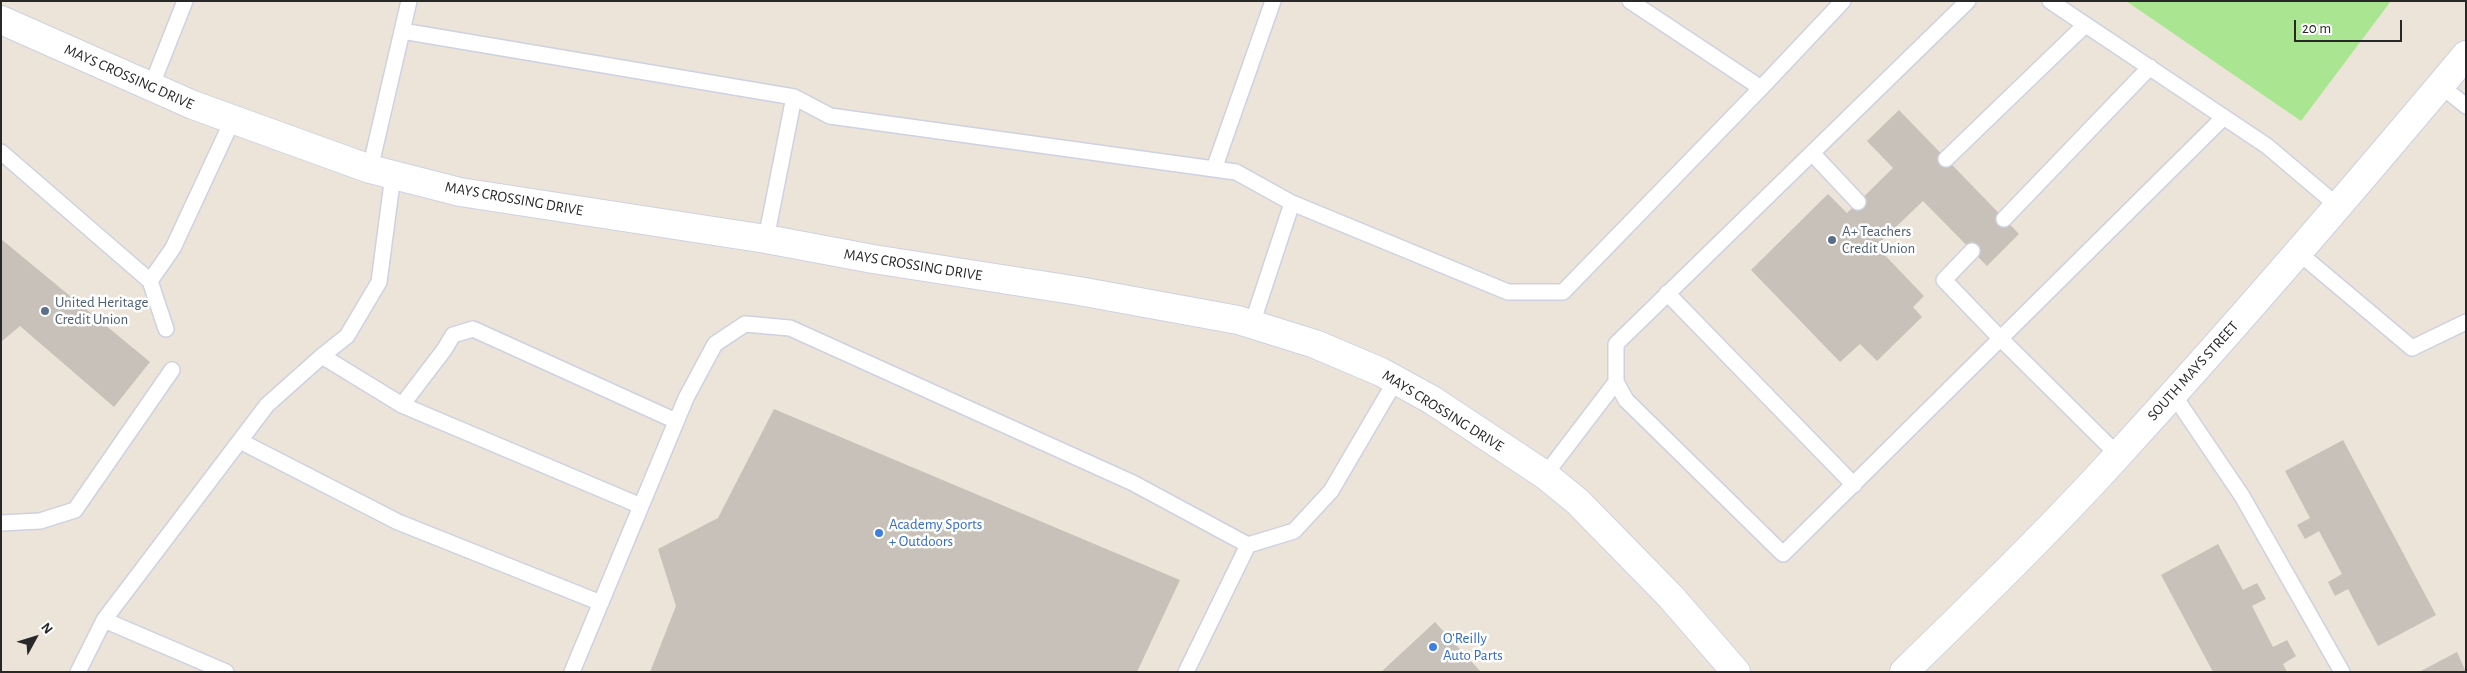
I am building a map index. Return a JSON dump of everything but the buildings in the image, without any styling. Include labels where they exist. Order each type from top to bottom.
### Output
[{"type":"street","name":"MAYS CROSSING DRIVE","points":[[1,20],[193,105],[381,172],[460,192],[766,239],[874,259],[1079,291],[1252,324],[1315,344],[1396,380],[1432,400],[1545,475],[1578,502],[1671,597],[1736,672]]},
{"type":"street","name":"SOUTH MAYS STREET","points":[[1904,672],[1977,601],[2118,455],[2339,207],[2466,55]]},
{"type":"lane","points":[[151,86],[185,1]]},
{"type":"lane","points":[[78,672],[104,620],[267,406],[347,336],[379,282],[381,172],[408,1]]},
{"type":"lane","points":[[1214,169],[1273,1]]},
{"type":"lane","points":[[1630,1],[1761,88]]},
{"type":"lane","points":[[402,31],[794,97],[830,116],[1236,172],[1292,203],[1508,292],[1563,292],[1843,1]]},
{"type":"lane","points":[[1968,1],[1616,344],[1616,382],[1626,400],[1783,554],[2224,117]]},
{"type":"lane","points":[[2050,1],[2267,146],[2339,207]]},
{"type":"lane","points":[[1946,159],[2086,25]]},
{"type":"lane","points":[[2004,219],[2150,67]]},
{"type":"lane","points":[[2440,85],[2466,106]]},
{"type":"lane","points":[[766,239],[794,97]]},
{"type":"lane","points":[[150,281],[173,248],[233,119]]},
{"type":"lane","points":[[1,152],[150,281],[166,329]]},
{"type":"lane","points":[[1812,153],[1858,202]]},
{"type":"lane","points":[[1252,324],[1292,203]]},
{"type":"lane","points":[[1972,251],[1944,280],[2118,455]]},
{"type":"lane","points":[[2299,252],[2412,348],[2466,322]]},
{"type":"lane","points":[[1667,293],[1854,485]]},
{"type":"lane","points":[[572,672],[686,398],[715,344],[744,324],[790,328],[1133,483],[1248,545],[1294,531],[1325,497],[1396,380]]},
{"type":"lane","points":[[402,405],[444,350],[453,335],[473,329],[676,421]]},
{"type":"lane","points":[[322,356],[402,405],[641,506]]},
{"type":"lane","points":[[1,523],[40,521],[75,510],[172,370]]},
{"type":"lane","points":[[1545,475],[1616,382]]},
{"type":"lane","points":[[2173,394],[2242,496],[2342,672]]},
{"type":"lane","points":[[240,441],[398,522],[601,603]]},
{"type":"lane","points":[[1186,672],[1248,545]]},
{"type":"lane","points":[[104,620],[226,672]]},
{"type":"green space","points":[[2126,1],[2391,1],[2301,121]]},
{"type":"place","name":"A+ Teachers Credit Union","points":[[1832,240]]},
{"type":"place","name":"United Heritage Credit Union","points":[[45,311]]},
{"type":"place","name":"Academy Sports + Outdoors","points":[[879,533]]},
{"type":"place","name":"O'Reilly Auto Parts","points":[[1433,647]]}]
